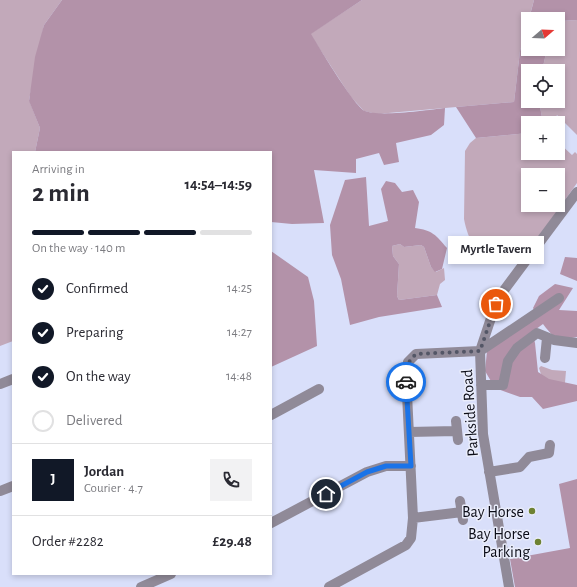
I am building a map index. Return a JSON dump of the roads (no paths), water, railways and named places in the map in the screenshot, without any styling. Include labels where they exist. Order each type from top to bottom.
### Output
[{"type":"street","name":"Parkside Road","points":[[510,587],[482,434],[480,351],[490,320],[500,297],[577,192]]},
{"type":"street","points":[[332,586],[406,545],[411,538],[413,518],[406,374],[408,362],[416,354],[480,351],[559,298]]},
{"type":"street","points":[[480,385],[503,385],[508,361],[517,348],[536,333],[554,340],[577,343]]},
{"type":"street","points":[[545,358],[548,338]]},
{"type":"street","points":[[0,384],[12,379]]},
{"type":"street","points":[[272,414],[319,388]]},
{"type":"street","points":[[409,432],[457,431]]},
{"type":"street","points":[[489,472],[520,467],[530,458],[549,453],[550,445]]},
{"type":"street","points":[[272,522],[367,472],[386,466],[411,466]]},
{"type":"street","points":[[0,491],[12,486]]},
{"type":"street","points":[[413,518],[462,516],[460,501]]},
{"type":"street","points":[[141,587],[169,575]]},
{"type":"place","name":"Myrtle Tavern","points":[[496,304]]},
{"type":"place","name":"Bay Horse","points":[[532,511]]},
{"type":"place","name":"Bay Horse Parking","points":[[538,542]]}]
